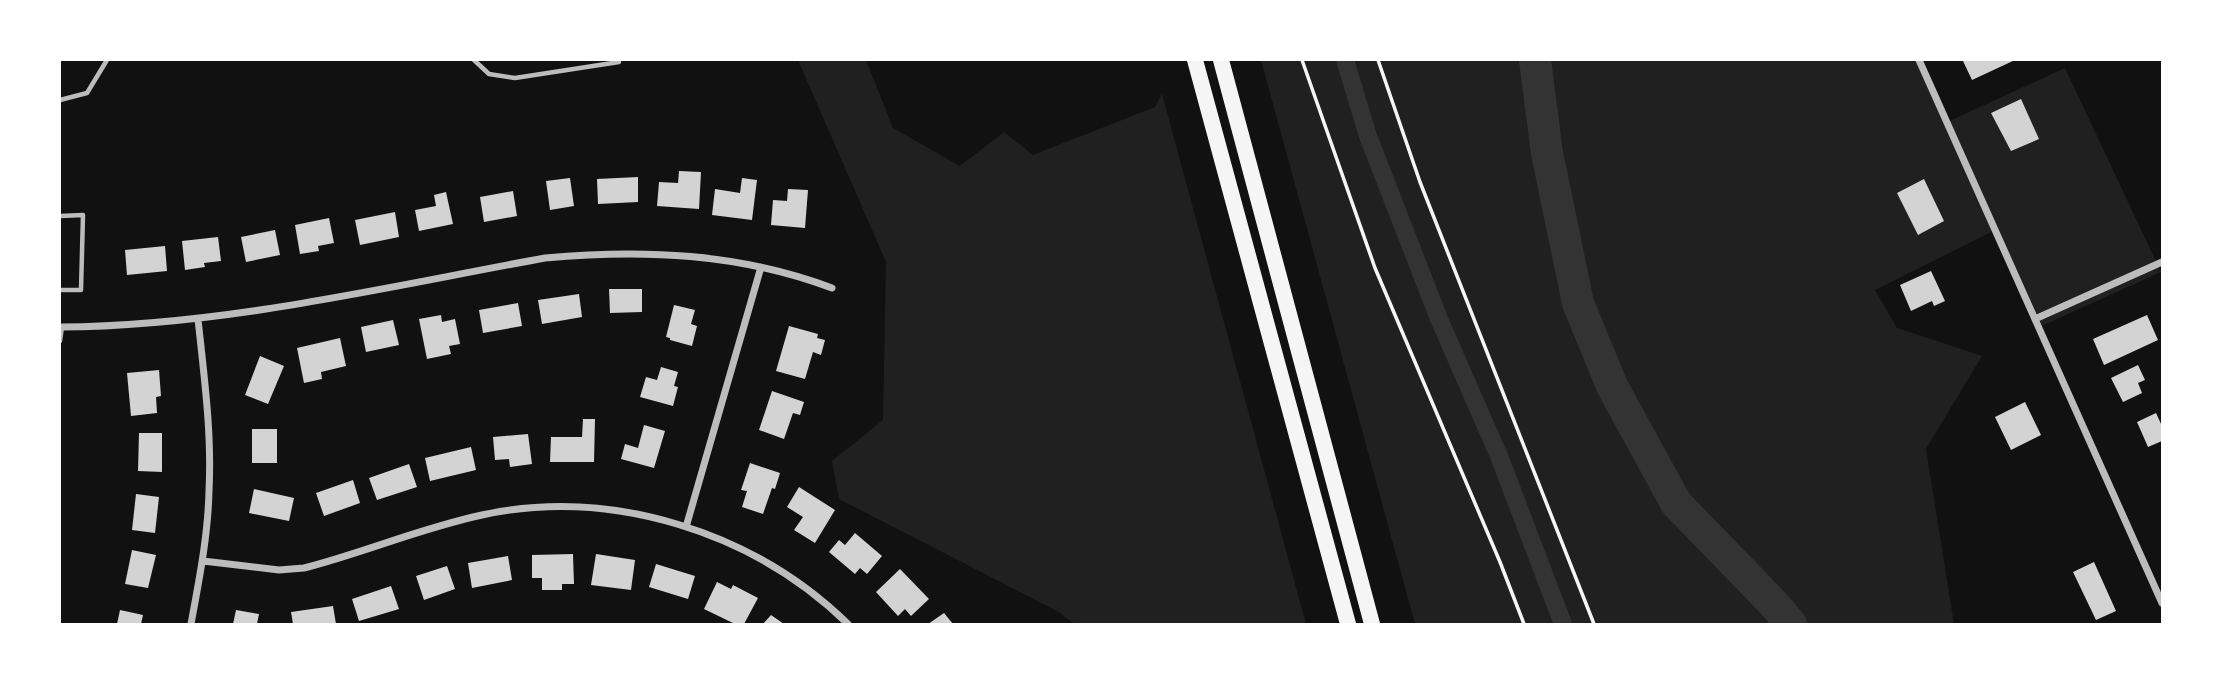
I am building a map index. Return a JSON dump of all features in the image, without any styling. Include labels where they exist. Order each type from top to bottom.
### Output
[{"type":"highway","points":[[1195,60],[1348,625]]},
{"type":"highway","points":[[1221,60],[1372,625]]},
{"type":"street","points":[[1919,60],[2162,603]]},
{"type":"street","points":[[61,327],[198,319],[545,258],[597,253],[691,255],[761,267],[832,288]]},
{"type":"street","points":[[2035,319],[2162,262]]},
{"type":"street","points":[[686,527],[761,267]]},
{"type":"street","points":[[191,625],[202,561],[209,490],[209,435],[198,319]]},
{"type":"street","points":[[202,561],[279,570],[304,568],[485,514],[529,509],[617,511],[686,527],[724,541],[763,560],[799,583],[848,625]]},
{"type":"lane","points":[[60,100],[87,93],[107,60]]},
{"type":"lane","points":[[474,60],[489,74],[515,78],[619,62],[618,60]]},
{"type":"lane","points":[[60,216],[83,215],[81,290],[60,290]]},
{"type":"lane","points":[[60,341],[61,327]]},
{"type":"path","points":[[1302,60],[1374,268],[1500,562],[1524,625]]},
{"type":"path","points":[[1378,60],[1420,182],[1594,625]]},
{"type":"shaded area","points":[[798,60],[866,60],[893,128],[960,166],[1004,132],[1033,155],[1155,107],[1162,94],[1306,624],[1074,624],[1059,612],[839,499],[832,461],[883,420],[886,262]]},
{"type":"shaded area","points":[[1261,60],[1916,60],[1945,123],[2065,68],[2161,272],[2037,328],[1993,231],[1875,290],[1897,328],[1982,356],[1926,449],[1954,624],[1802,624],[1773,594],[1769,624],[1415,624]]},
{"type":"building","points":[[2015,60],[1972,80],[1963,61]]},
{"type":"building","points":[[2021,99],[2039,139],[2011,151],[1991,113]]},
{"type":"building","points":[[679,171],[701,172],[699,209],[657,206],[659,182],[678,183]]},
{"type":"building","points":[[638,177],[638,202],[598,204],[597,179]]},
{"type":"building","points":[[570,178],[574,206],[550,210],[546,181]]},
{"type":"building","points":[[742,178],[757,180],[752,220],[712,215],[715,189],[740,193]]},
{"type":"building","points":[[1924,179],[1944,221],[1918,235],[1897,193]]},
{"type":"building","points":[[788,189],[808,190],[805,228],[771,225],[773,200],[787,201]]},
{"type":"building","points":[[513,191],[517,216],[484,222],[480,197]]},
{"type":"building","points":[[446,192],[453,224],[419,231],[415,210],[436,206],[434,195]]},
{"type":"building","points":[[395,212],[399,237],[360,245],[355,220]]},
{"type":"building","points":[[329,218],[334,243],[318,246],[319,251],[300,254],[295,225]]},
{"type":"building","points":[[275,230],[280,255],[246,262],[241,237]]},
{"type":"building","points":[[218,237],[221,261],[204,263],[205,267],[185,270],[182,241]]},
{"type":"building","points":[[165,246],[167,271],[127,275],[125,250]]},
{"type":"building","points":[[1931,271],[1945,301],[1934,306],[1932,301],[1911,311],[1900,285]]},
{"type":"building","points":[[609,289],[642,289],[642,312],[610,313]]},
{"type":"building","points":[[579,294],[582,317],[542,324],[538,300]]},
{"type":"building","points":[[518,303],[522,326],[483,333],[479,310]]},
{"type":"building","points":[[674,305],[695,310],[691,324],[697,326],[692,346],[666,337]]},
{"type":"building","points":[[441,315],[442,322],[455,319],[460,344],[449,346],[451,354],[427,359],[419,319]]},
{"type":"building","points":[[2147,315],[2158,340],[2104,365],[2093,339]]},
{"type":"building","points":[[393,320],[399,345],[366,352],[361,327]]},
{"type":"building","points":[[789,326],[818,334],[817,338],[825,340],[821,355],[813,352],[805,379],[776,371]]},
{"type":"building","points":[[340,338],[346,366],[321,372],[322,379],[304,383],[297,348]]},
{"type":"building","points":[[260,356],[284,366],[268,404],[245,395]]},
{"type":"building","points":[[2138,365],[2145,380],[2138,383],[2142,393],[2123,402],[2111,378]]},
{"type":"building","points":[[661,367],[678,372],[674,386],[678,387],[673,406],[640,397],[646,377],[657,380]]},
{"type":"building","points":[[159,370],[161,396],[156,397],[157,413],[131,416],[127,373]]},
{"type":"building","points":[[772,391],[804,402],[800,415],[793,413],[784,439],[759,430]]},
{"type":"building","points":[[2025,402],[2041,435],[2011,450],[1995,417]]},
{"type":"building","points":[[2156,413],[2162,426],[2162,441],[2148,447],[2137,422]]},
{"type":"building","points":[[583,419],[595,419],[594,462],[550,462],[551,437],[582,437]]},
{"type":"building","points":[[644,425],[665,431],[654,468],[621,459],[625,444],[638,448]]},
{"type":"building","points":[[252,429],[277,429],[277,463],[252,463]]},
{"type":"building","points":[[139,433],[162,433],[162,472],[138,471]]},
{"type":"building","points":[[528,434],[532,464],[510,467],[509,459],[495,460],[493,437]]},
{"type":"building","points":[[471,447],[476,470],[430,481],[425,458]]},
{"type":"building","points":[[750,463],[780,473],[763,514],[742,507],[747,491],[741,490]]},
{"type":"building","points":[[409,464],[417,487],[377,500],[369,478]]},
{"type":"building","points":[[353,480],[360,503],[324,516],[316,493]]},
{"type":"building","points":[[799,487],[835,510],[815,543],[794,530],[803,517],[787,507]]},
{"type":"building","points":[[254,489],[294,498],[289,521],[249,513]]},
{"type":"building","points":[[136,494],[159,497],[155,533],[132,530]]},
{"type":"building","points":[[855,533],[882,556],[867,574],[860,568],[855,574],[829,552],[839,540],[845,545]]},
{"type":"building","points":[[132,550],[156,555],[148,588],[125,584]]},
{"type":"building","points":[[573,554],[574,584],[562,584],[562,590],[542,590],[542,578],[532,578],[532,555]]},
{"type":"building","points":[[596,554],[635,560],[631,590],[591,585]]},
{"type":"building","points":[[508,556],[512,580],[472,588],[468,563]]},
{"type":"building","points":[[2094,562],[2116,611],[2096,620],[2073,572]]},
{"type":"building","points":[[656,564],[695,576],[688,599],[649,587]]},
{"type":"building","points":[[447,566],[455,589],[424,600],[416,576]]},
{"type":"building","points":[[900,569],[929,599],[911,616],[905,609],[898,616],[876,592]]},
{"type":"building","points":[[717,582],[731,589],[733,585],[758,598],[744,624],[735,624],[704,609]]},
{"type":"building","points":[[391,586],[399,609],[359,621],[352,599]]},
{"type":"building","points":[[333,606],[336,624],[293,624],[291,612]]},
{"type":"building","points":[[120,610],[143,615],[141,624],[117,624]]},
{"type":"building","points":[[236,610],[259,614],[257,624],[233,624]]},
{"type":"building","points":[[944,613],[953,624],[928,624]]},
{"type":"building","points":[[771,615],[784,624],[763,624]]},
{"type":"waterway","points":[[1345,60],[1368,136],[1439,319],[1499,456],[1563,624]]},
{"type":"waterway","points":[[1535,60],[1547,153],[1578,303],[1612,386],[1676,503],[1791,624]]}]
